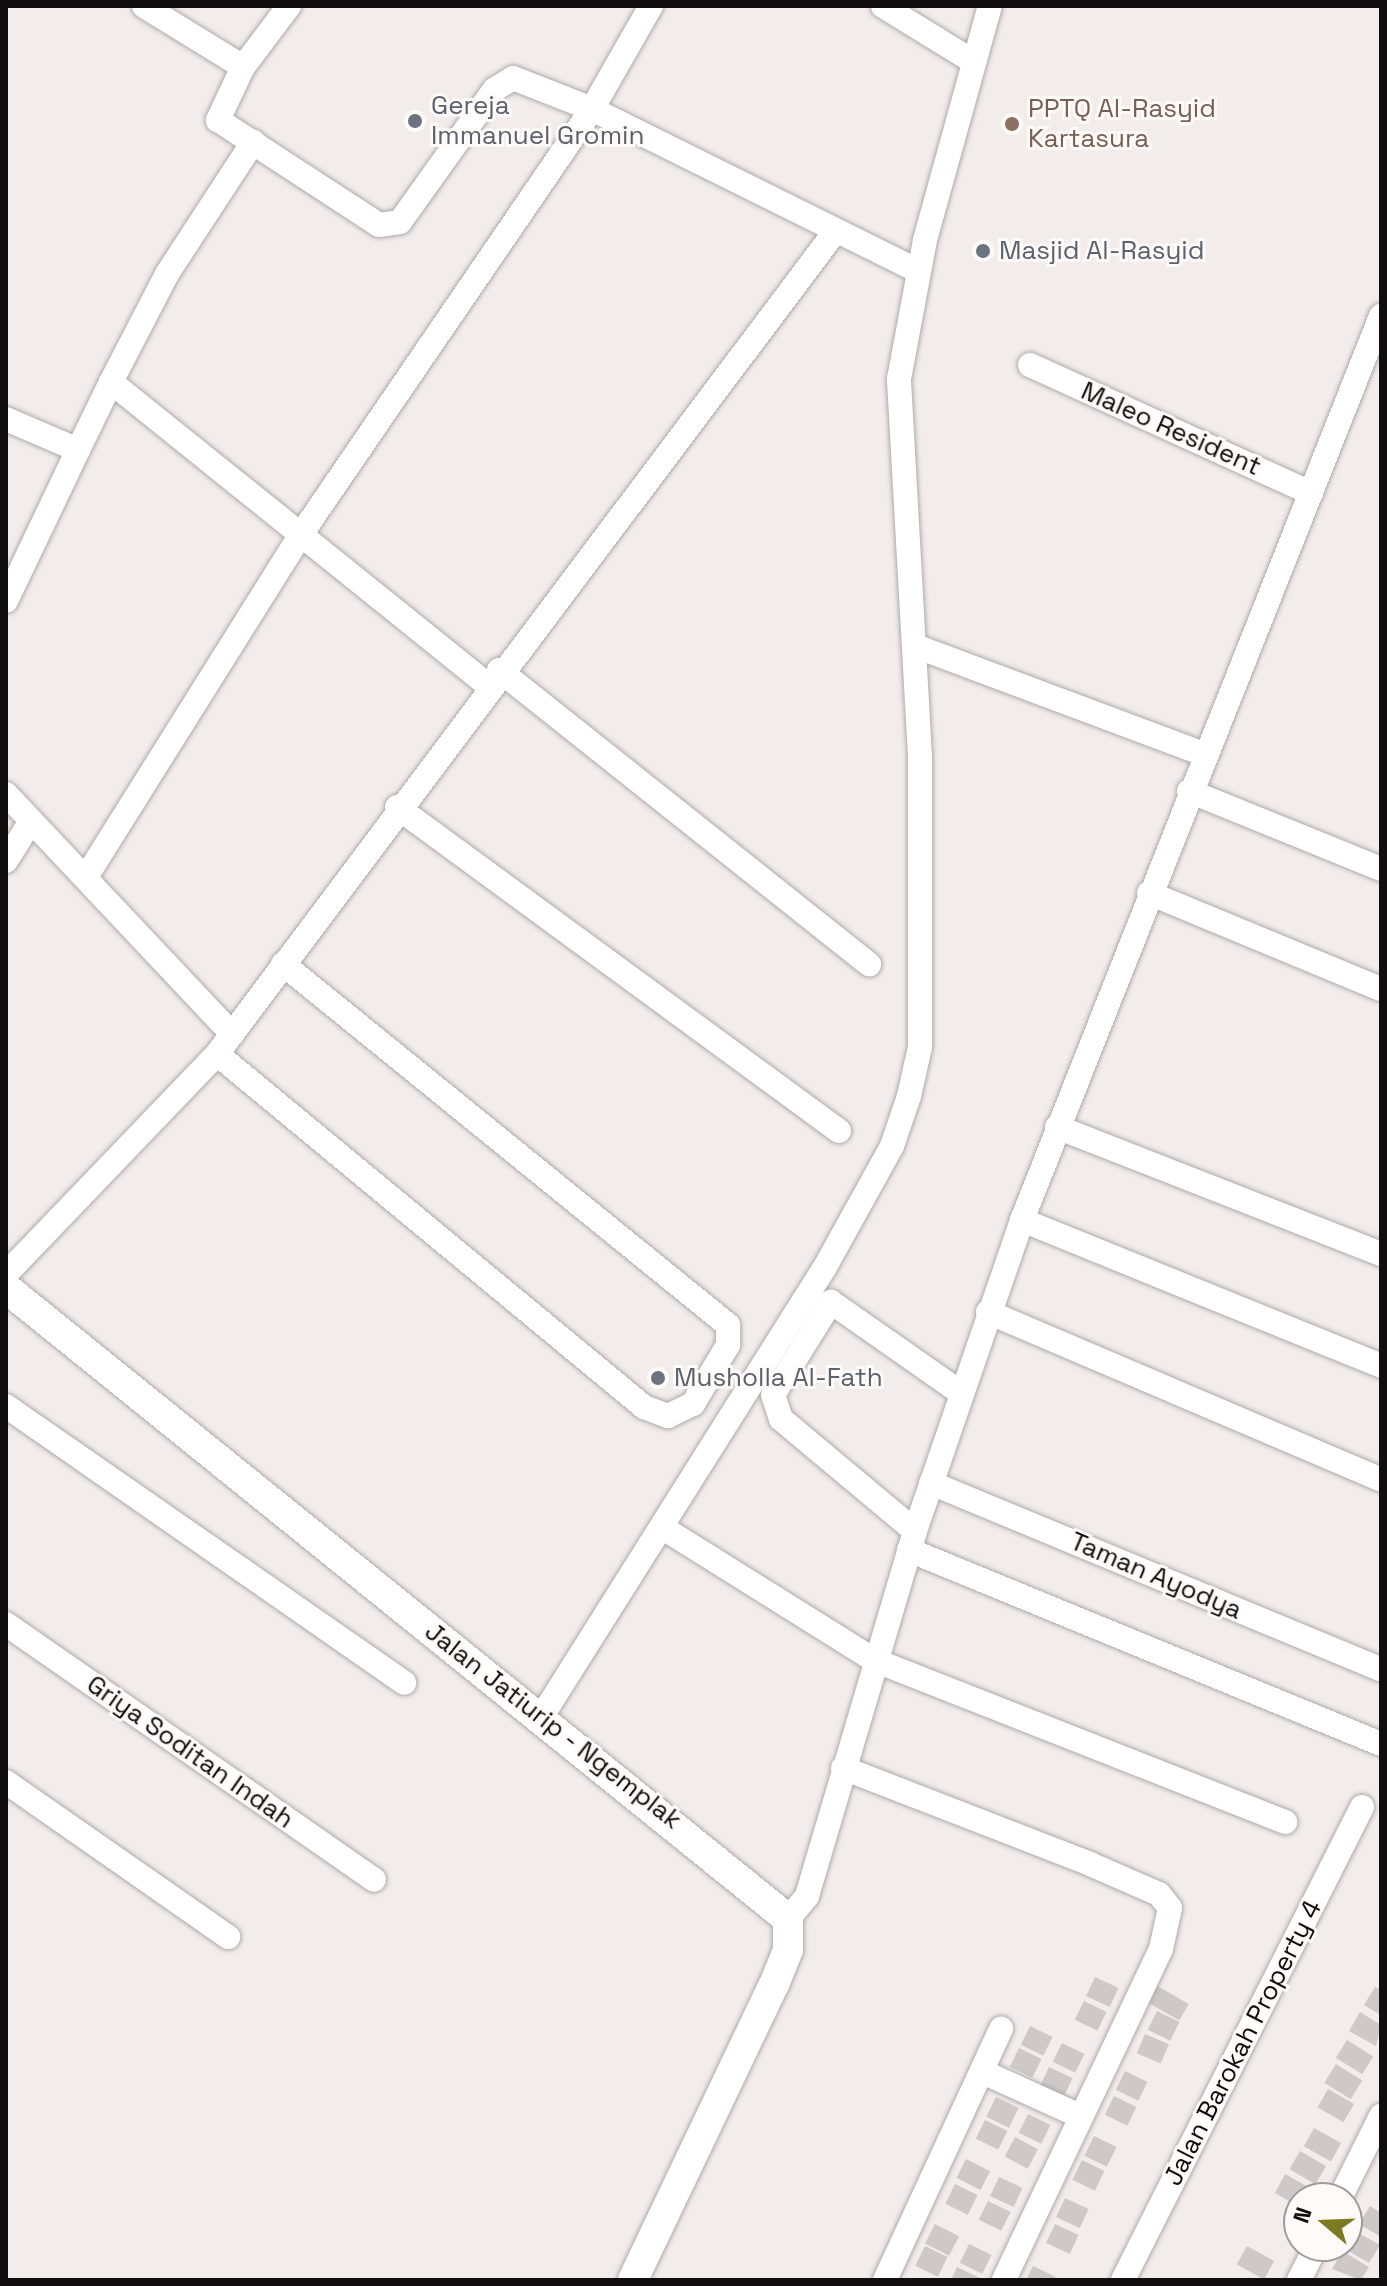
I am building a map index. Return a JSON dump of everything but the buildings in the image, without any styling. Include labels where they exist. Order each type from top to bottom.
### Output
[{"type":"street","points":[[144,6],[243,67]]},
{"type":"street","points":[[289,6],[243,67],[217,115],[253,142],[390,228],[504,79],[592,109],[834,233],[907,266]]},
{"type":"street","points":[[86,877],[302,533],[592,109],[651,6]]},
{"type":"street","points":[[883,6],[963,54]]},
{"type":"street","points":[[534,1710],[663,1528],[825,1267],[892,1146],[909,1096],[920,1047],[915,646],[899,379],[907,266],[963,54],[990,6]]},
{"type":"street","points":[[6,601],[111,382],[167,274],[253,142]]},
{"type":"street","points":[[6,1274],[224,1044],[494,678],[834,233]]},
{"type":"street","points":[[641,2277],[788,1950],[788,1919],[807,1896],[874,1660],[988,1312],[1189,791],[1381,316]]},
{"type":"street","name":"Maleo Resident","points":[[1030,365],[1311,493]]},
{"type":"street","points":[[111,382],[302,533],[869,964]]},
{"type":"street","points":[[6,419],[78,450]]},
{"type":"street","points":[[915,646],[1204,754]]},
{"type":"street","points":[[1189,791],[1381,869]]},
{"type":"street","points":[[6,794],[86,877],[224,1044],[644,1407],[668,1416],[693,1404],[728,1345],[728,1325],[283,964]]},
{"type":"street","points":[[397,807],[839,1131]]},
{"type":"street","points":[[6,861],[31,821]]},
{"type":"street","points":[[1149,893],[1381,989]]},
{"type":"street","points":[[1057,1127],[1381,1254]]},
{"type":"street","points":[[1022,1220],[1381,1366]]},
{"type":"street","name":"Jalan Jatiurip - Ngemplak","points":[[6,1288],[534,1710],[788,1919]]},
{"type":"street","points":[[961,1393],[831,1302],[773,1395],[781,1419],[912,1540],[1381,1744]]},
{"type":"street","points":[[988,1312],[1381,1480]]},
{"type":"street","points":[[6,1406],[404,1683]]},
{"type":"street","name":"Taman Ayodya","points":[[931,1483],[1381,1669]]},
{"type":"street","points":[[663,1528],[874,1660],[1285,1822]]},
{"type":"street","name":"Griya Soditan Indah","points":[[6,1624],[374,1880]]},
{"type":"street","points":[[843,1768],[1039,1842],[1159,1894],[1170,1908],[1161,1949],[1004,2280]]},
{"type":"street","points":[[6,1782],[228,1937]]},
{"type":"street","name":"Jalan Barokah Property 4","points":[[1123,2280],[1362,1807]]},
{"type":"street","points":[[885,2280],[1001,2029]]},
{"type":"street","points":[[983,2072],[1080,2116]]},
{"type":"street","points":[[1348,2182],[1381,2116]]},
{"type":"street","points":[[1299,2280],[1308,2262]]},
{"type":"place","name":"Gereja Immanuel Gromin","points":[[415,121]]},
{"type":"place","name":"PPTQ Al-Rasyid Kartasura","points":[[1012,124]]},
{"type":"place","name":"Masjid Al-Rasyid","points":[[983,251]]},
{"type":"place","name":"Musholla Al-Fath","points":[[658,1378]]}]
